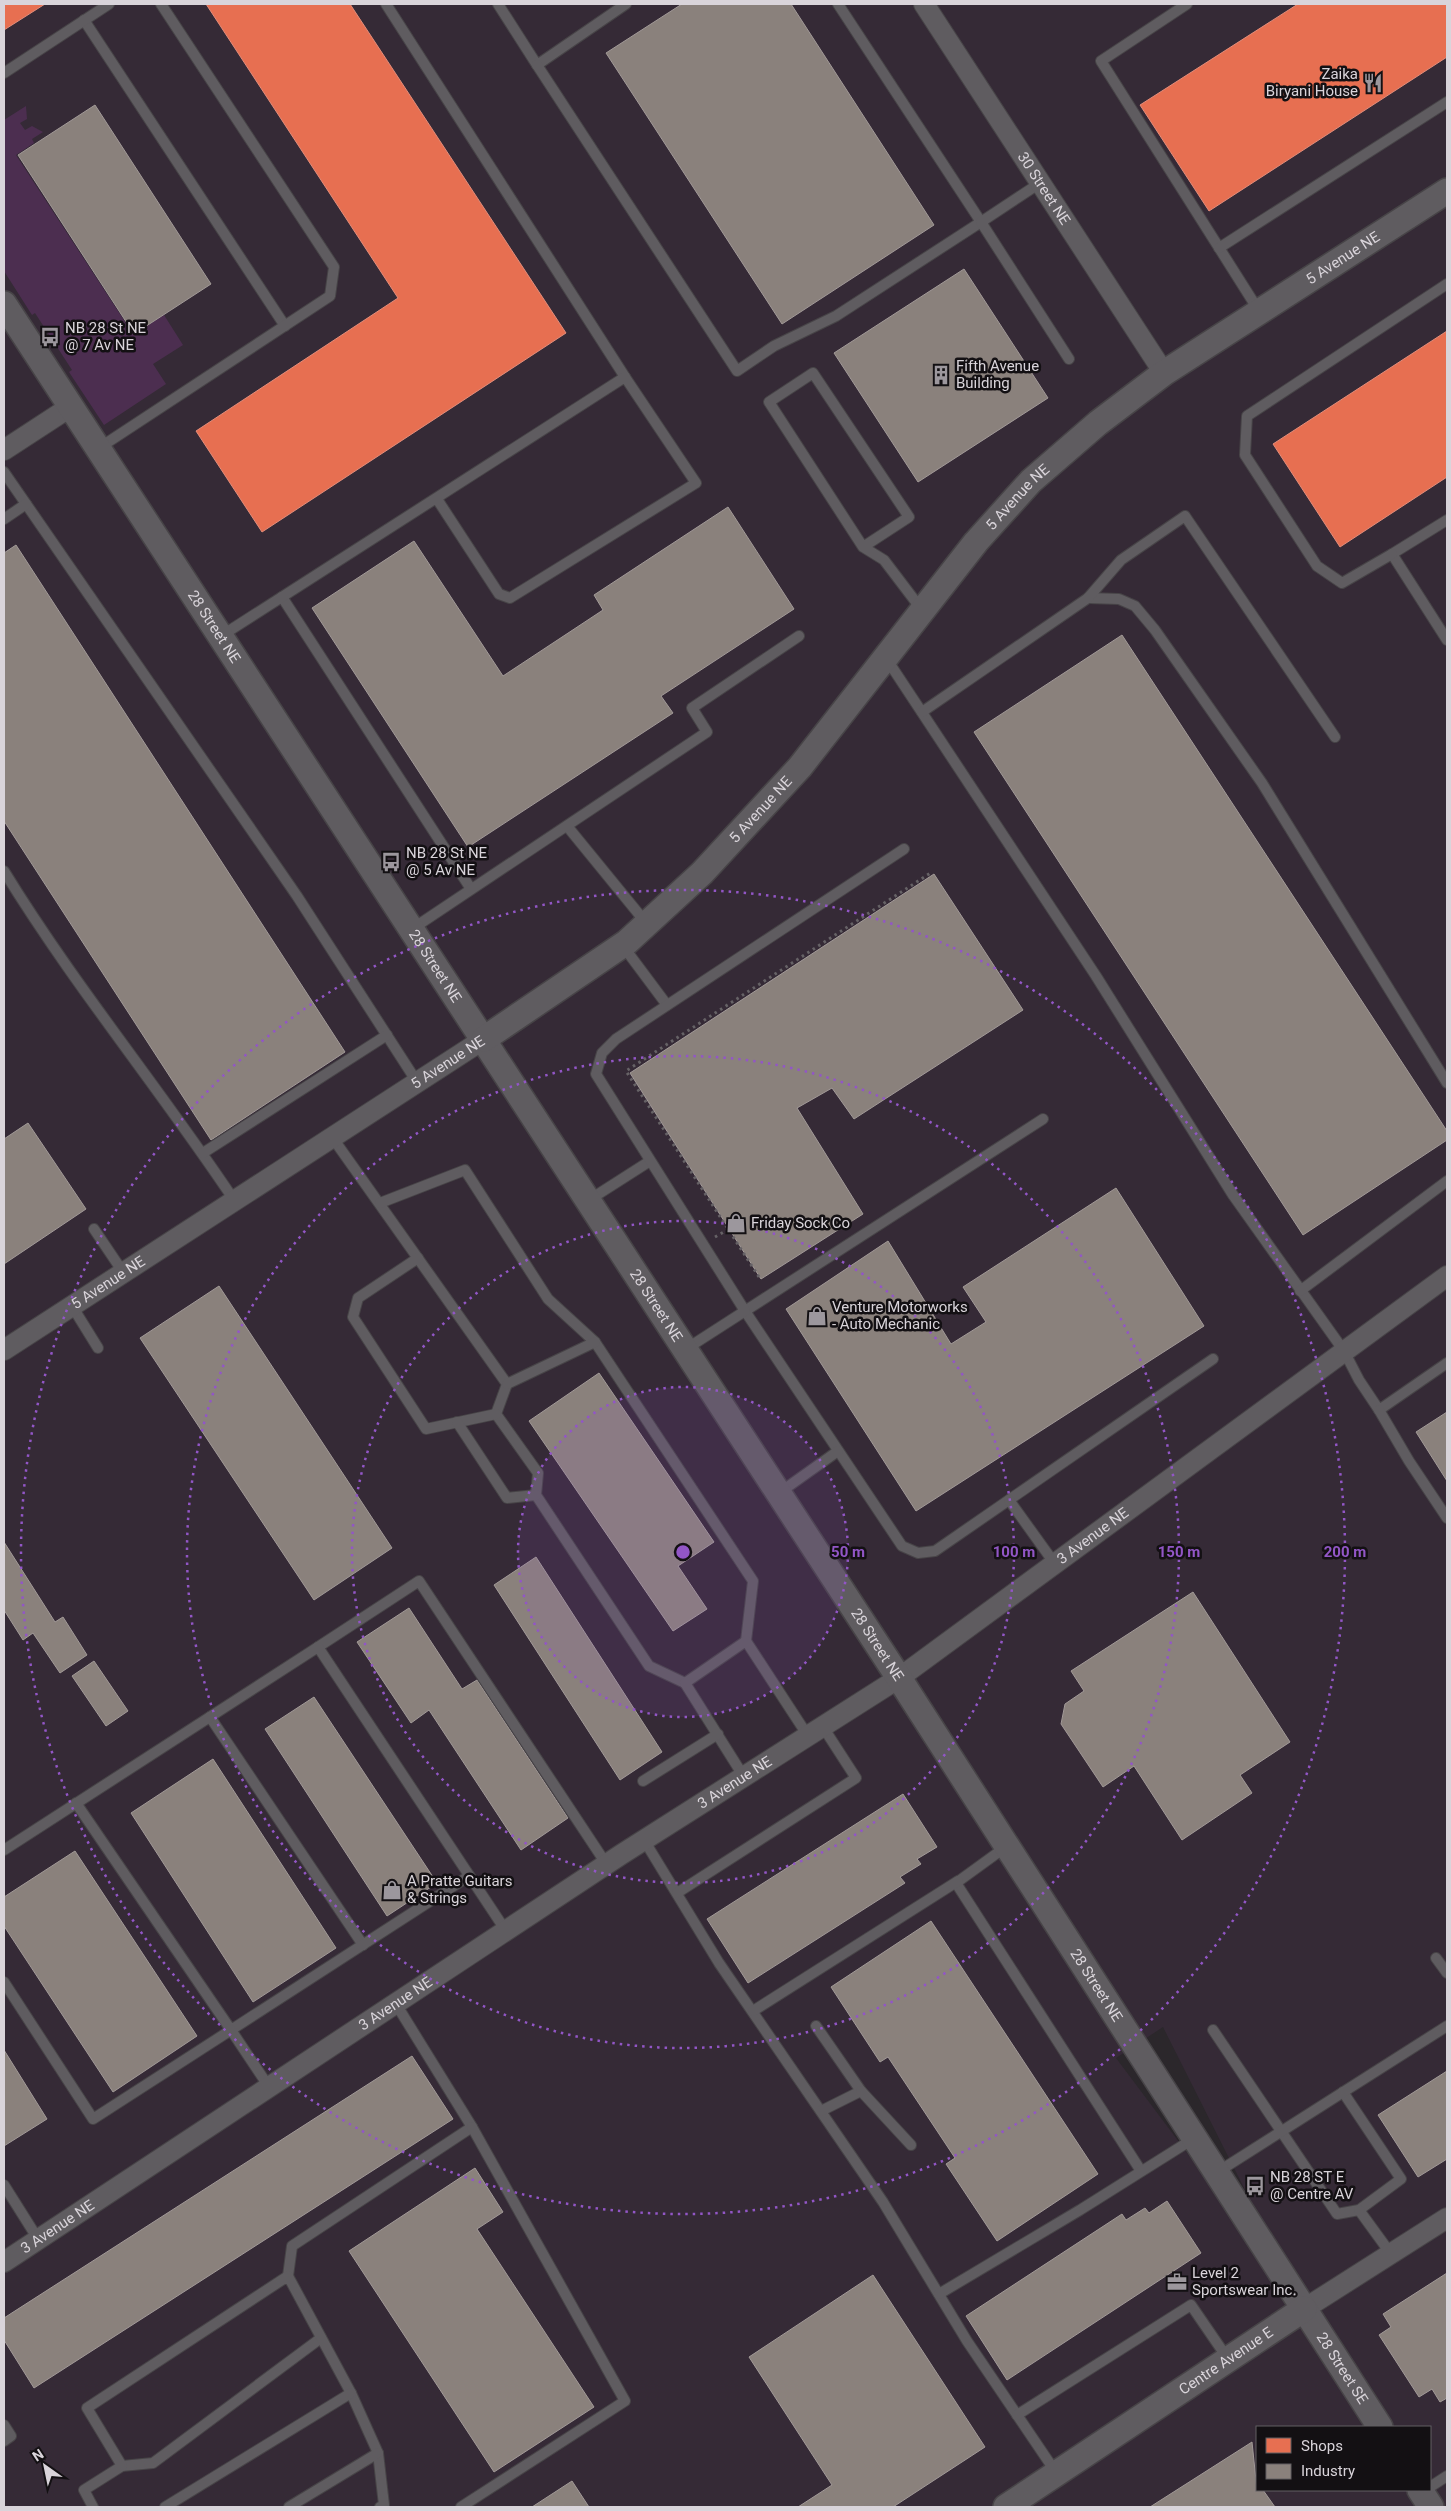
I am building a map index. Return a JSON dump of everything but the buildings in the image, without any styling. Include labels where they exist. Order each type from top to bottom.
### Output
[{"type":"street","name":"30 Street NE","points":[[924,4],[1164,373]]},
{"type":"street","name":"5 Avenue NE","points":[[4,1350],[484,1039],[623,945],[702,872],[800,767],[976,542],[1031,481],[1098,423],[1164,373],[1447,191]]},
{"type":"street","name":"28 Street NE","points":[[4,304],[686,1349],[1304,2309]]},
{"type":"street","points":[[4,450],[70,407]]},
{"type":"street","name":"3 Avenue NE","points":[[4,2262],[644,1840],[899,1678],[1447,1276]]},
{"type":"street","name":"Centre Avenue E","points":[[1006,2507],[1304,2309],[1447,2218]]},
{"type":"street","name":"28 Street SE","points":[[1304,2309],[1379,2426]]},
{"type":"lane","points":[[4,74],[109,4]]},
{"type":"lane","points":[[98,449],[330,296],[334,267],[161,4]]},
{"type":"lane","points":[[386,4],[625,377],[696,483],[510,598],[500,594],[437,499]]},
{"type":"lane","points":[[498,4],[736,371],[774,346],[836,316],[1040,183]]},
{"type":"lane","points":[[537,64],[626,4]]},
{"type":"lane","points":[[838,4],[1069,360]]},
{"type":"lane","points":[[1187,4],[1101,61],[1259,312]]},
{"type":"lane","points":[[84,20],[285,326]]},
{"type":"lane","points":[[1219,248],[1447,102]]},
{"type":"lane","points":[[1447,284],[1246,416],[1244,455],[1317,566],[1342,583],[1447,520]]},
{"type":"lane","points":[[863,547],[909,517],[814,373],[769,402],[863,547],[884,560],[922,610]]},
{"type":"lane","points":[[220,636],[625,377]]},
{"type":"lane","points":[[4,472],[298,896],[417,1082]]},
{"type":"lane","points":[[4,519],[26,504]]},
{"type":"lane","points":[[922,712],[1088,598],[1121,560],[1186,516],[1335,738]]},
{"type":"lane","points":[[1392,554],[1447,640]]},
{"type":"lane","points":[[282,597],[471,890]]},
{"type":"lane","points":[[1088,598],[1119,599],[1135,606],[1155,630],[1262,783],[1447,1083]]},
{"type":"lane","points":[[412,929],[708,732],[692,708],[799,636]]},
{"type":"lane","points":[[886,657],[1096,976],[1233,1195],[1344,1352],[1359,1380],[1447,1518]]},
{"type":"lane","points":[[567,826],[647,924]]},
{"type":"lane","points":[[904,849],[616,1039],[602,1053],[596,1074],[745,1311],[902,1546],[918,1553],[935,1551],[1213,1359]]},
{"type":"lane","points":[[4,871],[40,929],[203,1153],[234,1200]]},
{"type":"lane","points":[[623,945],[667,1005]]},
{"type":"lane","points":[[203,1153],[387,1035]]},
{"type":"lane","points":[[686,1349],[1043,1119]]},
{"type":"lane","points":[[332,1137],[507,1384]]},
{"type":"lane","points":[[589,1200],[650,1161]]},
{"type":"lane","points":[[380,1203],[465,1170],[548,1299],[595,1342],[753,1581],[746,1641],[815,1732],[856,1778],[676,1893]]},
{"type":"lane","points":[[1300,1292],[1447,1181]]},
{"type":"lane","points":[[94,1229],[123,1272]]},
{"type":"lane","points":[[418,1258],[358,1298],[353,1317],[426,1429],[496,1414]]},
{"type":"lane","points":[[72,1306],[98,1348]]},
{"type":"lane","points":[[496,1414],[507,1384],[595,1342]]},
{"type":"lane","points":[[1379,1410],[1447,1363]]},
{"type":"lane","points":[[496,1414],[538,1473],[536,1495],[649,1666],[685,1683],[744,1777]]},
{"type":"lane","points":[[457,1422],[508,1498],[536,1495]]},
{"type":"lane","points":[[779,1493],[838,1451]]},
{"type":"lane","points":[[1009,1500],[1055,1564]]},
{"type":"lane","points":[[4,1850],[419,1581],[607,1865]]},
{"type":"lane","points":[[685,1683],[746,1641]]},
{"type":"lane","points":[[318,1647],[506,1931]]},
{"type":"lane","points":[[210,1717],[363,1944]]},
{"type":"lane","points":[[643,1781],[718,1734]]},
{"type":"lane","points":[[76,1804],[269,2087]]},
{"type":"lane","points":[[644,1840],[752,2011],[883,2202],[967,2342],[1057,2474]]},
{"type":"lane","points":[[752,2011],[816,1973],[958,1881],[1007,1846]]},
{"type":"lane","points":[[4,1982],[93,2119],[469,1876]]},
{"type":"lane","points":[[958,1881],[956,1883],[1141,2171]]},
{"type":"lane","points":[[1436,1958],[1447,1974]]},
{"type":"lane","points":[[396,2004],[472,2127],[625,2401],[461,2507]]},
{"type":"lane","points":[[816,2026],[861,2091],[911,2145]]},
{"type":"lane","points":[[1215,2173],[1447,2026]]},
{"type":"lane","points":[[1213,2030],[1337,2214],[1359,2210],[1401,2179],[1343,2092]]},
{"type":"lane","points":[[821,2111],[861,2091]]},
{"type":"lane","points":[[384,2506],[378,2453],[351,2393],[288,2276],[292,2246],[472,2127]]},
{"type":"lane","points":[[939,2294],[1193,2138]]},
{"type":"lane","points":[[4,2185],[38,2240]]},
{"type":"lane","points":[[1359,2210],[1391,2254]]},
{"type":"lane","points":[[122,2466],[87,2408],[288,2276]]},
{"type":"lane","points":[[1017,2415],[1191,2306],[1228,2359]]},
{"type":"lane","points":[[93,2507],[84,2490],[122,2466],[153,2463],[321,2338]]},
{"type":"lane","points":[[165,2507],[351,2393]]},
{"type":"lane","points":[[4,2425],[11,2436],[4,2441]]},
{"type":"lane","points":[[288,2507],[378,2453]]},
{"type":"lane","points":[[1431,2489],[1447,2476]]},
{"type":"path","points":[[759,1277],[626,1071],[932,872]]},
{"type":"shaded area","points":[[4,4],[1447,4],[1447,2507],[4,2507]],"holes":[[[1163,2027],[1303,2305],[1116,2058]]]},
{"type":"shaded area","points":[[26,106],[27,119],[20,123],[25,130],[32,126],[43,132],[32,139],[34,143],[16,155],[133,334],[164,315],[183,345],[153,364],[166,384],[104,425],[69,372],[72,370],[35,313],[32,315],[4,271],[4,120]]},
{"type":"place","name":"Zaika Biryani House","points":[[1373,83]]},
{"type":"place","name":"NB 28 St NE @ 7 Av NE","points":[[50,337]]},
{"type":"place","name":"Fifth Avenue Building","points":[[941,375]]},
{"type":"place","name":"NB 28 St NE @ 5 Av NE","points":[[391,862]]},
{"type":"place","name":"Friday Sock Co","points":[[736,1223]]},
{"type":"place","name":"Venture Motorworks - Auto Mechanic","points":[[817,1316]]},
{"type":"place","name":"A Pratte Guitars & Strings","points":[[392,1890]]},
{"type":"place","name":"NB 28 ST E @ Centre AV","points":[[1255,2186]]},
{"type":"place","name":"Level 2 Sportswear Inc.","points":[[1177,2282]]}]
